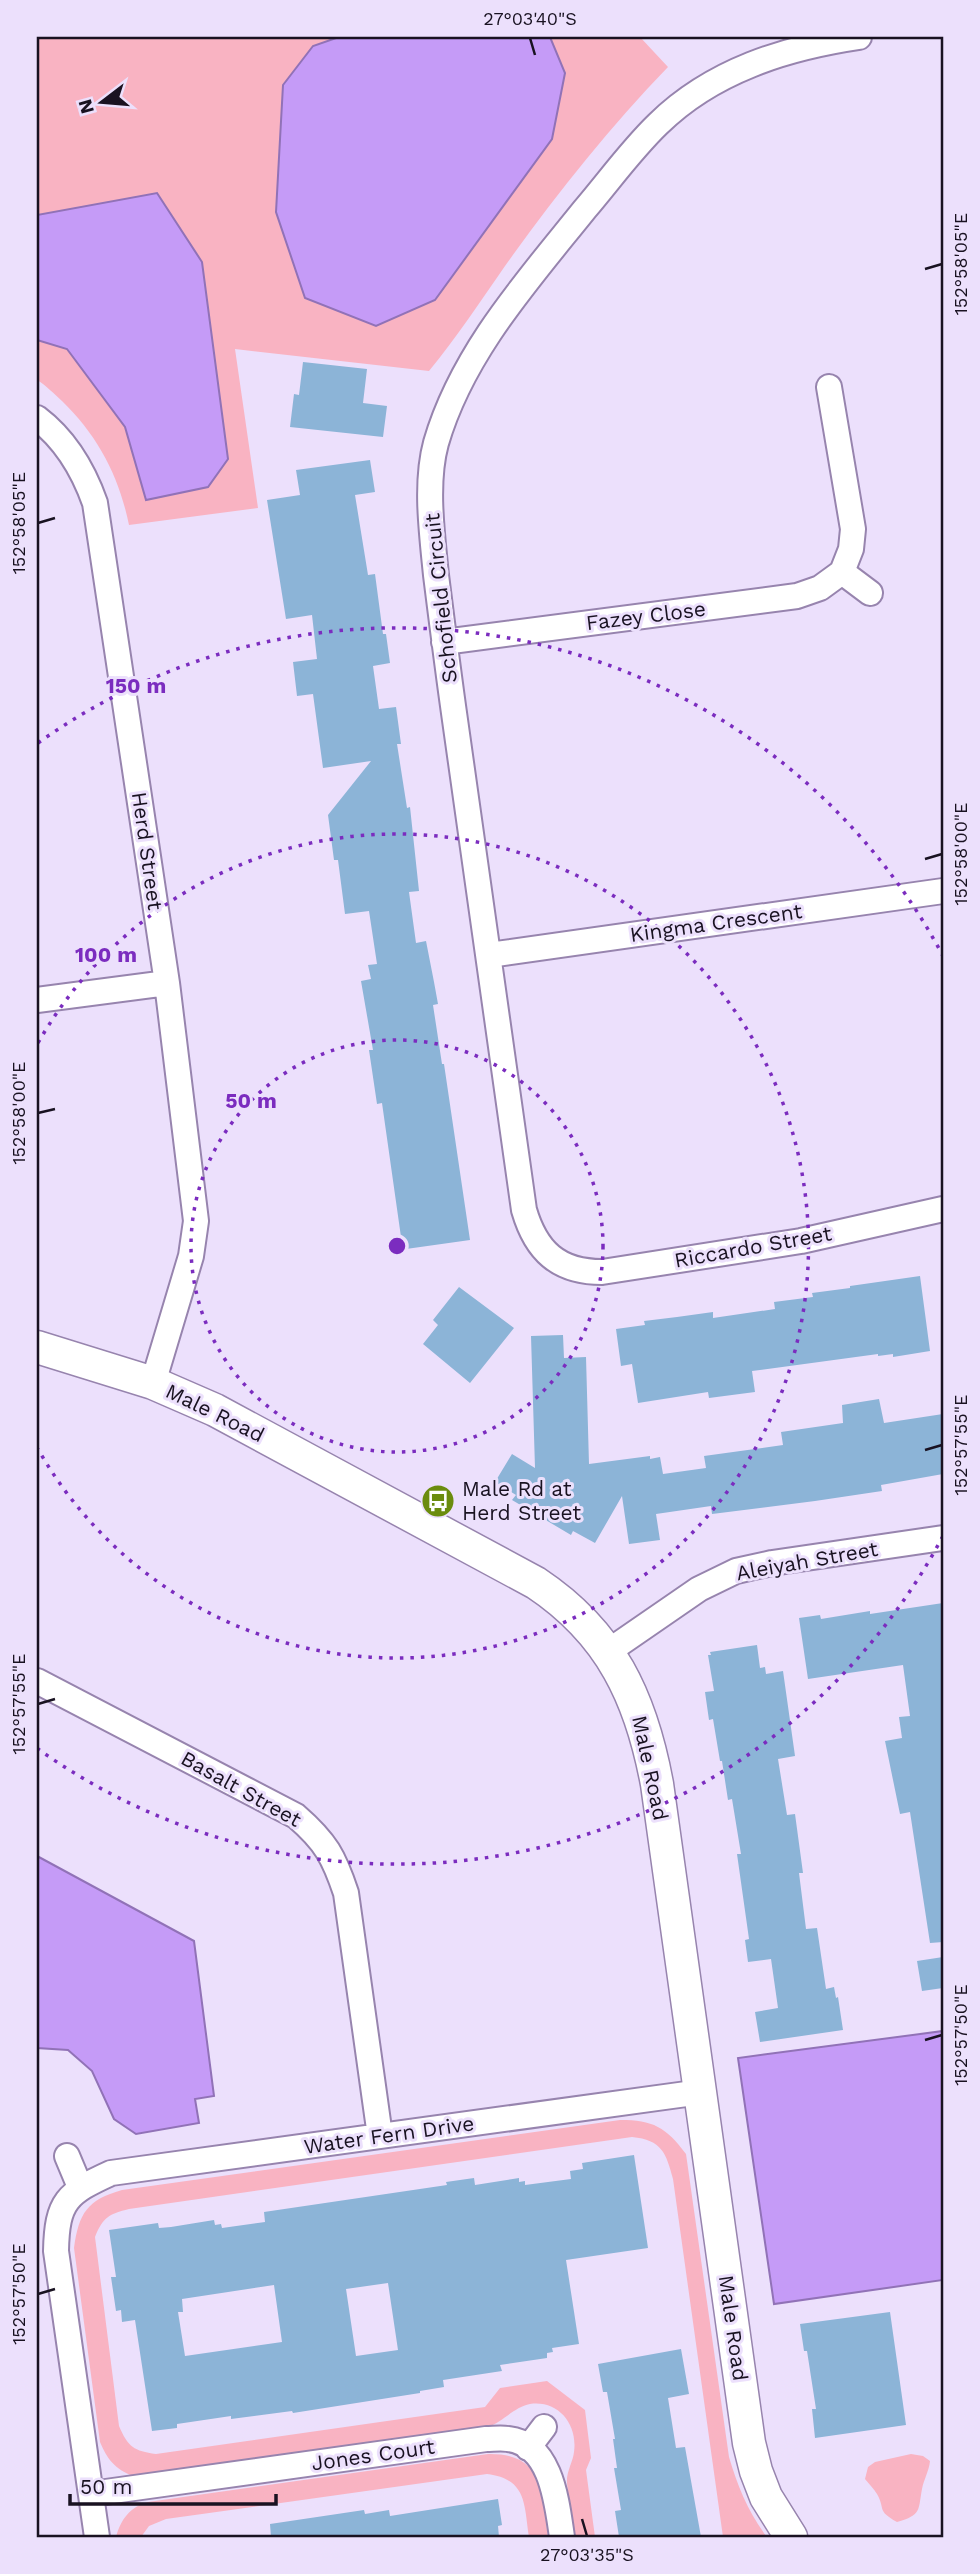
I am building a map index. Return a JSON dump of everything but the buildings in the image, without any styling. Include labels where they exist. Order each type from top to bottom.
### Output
[{"type":"street","name":"Schofield Circuit","points":[[562,1264],[537,1243],[524,1210],[444,642],[429,511],[435,445],[456,391],[497,320],[659,124],[688,98],[762,59],[807,46],[859,37]]},
{"type":"street","points":[[829,387],[853,530],[851,549],[842,572],[870,593]]},
{"type":"street","name":"Herd Street","points":[[37,418],[70,450],[85,476],[95,503],[167,983],[196,1221],[191,1256],[153,1383]]},
{"type":"street","name":"Fazey Close","points":[[444,642],[797,596],[820,588],[842,572]]},
{"type":"street","name":"Kingma Crescent","points":[[488,955],[943,891]]},
{"type":"street","points":[[37,1000],[167,983]]},
{"type":"street","name":"Riccardo Street","points":[[562,1264],[588,1272],[602,1272],[801,1241],[943,1209]]},
{"type":"street","name":"Male Road","points":[[37,1347],[153,1383],[215,1410],[536,1583],[568,1608],[609,1651],[634,1699],[650,1750],[701,2092],[749,2443],[766,2497],[796,2535]]},
{"type":"street","name":"Aleiyah Street","points":[[609,1651],[699,1589],[736,1571],[772,1563],[943,1538]]},
{"type":"street","name":"Basalt Street","points":[[37,1681],[296,1816],[320,1837],[337,1865],[346,1893],[380,2136]]},
{"type":"street","name":"Water Fern Drive","points":[[80,2187],[111,2173],[701,2092]]},
{"type":"street","points":[[67,2156],[80,2187],[67,2200],[57,2221],[56,2251],[97,2537]]},
{"type":"street","points":[[544,2427],[528,2448],[546,2466],[551,2479],[562,2537]]},
{"type":"street","name":"Jones Court","points":[[91,2494],[486,2440],[510,2439],[528,2448]]},
{"type":"shaded area","points":[[37,37],[640,37],[668,67],[603,139],[563,189],[429,371],[235,349],[258,508],[129,525],[113,473],[96,443],[75,414],[37,380]]},
{"type":"shaded area","points":[[339,37],[550,37],[565,73],[552,139],[435,300],[376,326],[305,298],[276,212],[283,85],[313,46]]},
{"type":"shaded area","points":[[157,193],[202,262],[228,459],[208,487],[146,500],[125,427],[67,349],[37,340],[37,215]]},
{"type":"shaded area","points":[[37,1856],[194,1941],[214,2096],[195,2099],[199,2123],[136,2134],[114,2119],[92,2071],[68,2050],[37,2048]]},
{"type":"shaded area","points":[[943,2031],[943,2280],[774,2304],[738,2058]]},
{"type":"shaded area","points":[[620,2120],[658,2127],[672,2137],[686,2154],[729,2457],[744,2499],[767,2537],[723,2537],[673,2179],[661,2149],[650,2141],[632,2137],[129,2209],[107,2217],[95,2237],[119,2426],[125,2439],[133,2447],[156,2454],[485,2407],[500,2388],[547,2381],[585,2410],[591,2458],[586,2470],[595,2537],[575,2537],[567,2483],[573,2456],[573,2432],[564,2416],[557,2410],[540,2404],[524,2406],[488,2427],[133,2476],[116,2467],[109,2458],[100,2442],[74,2248],[82,2217],[100,2198],[122,2190]]},
{"type":"shaded area","points":[[488,2454],[521,2460],[530,2468],[541,2492],[548,2537],[529,2537],[524,2504],[517,2487],[510,2481],[487,2474],[166,2519],[149,2526],[141,2537],[116,2537],[127,2515],[148,2502]]},
{"type":"shaded area","points":[[911,2454],[923,2456],[930,2461],[917,2511],[911,2517],[897,2522],[884,2512],[880,2499],[865,2479],[868,2467],[875,2462]]},
{"type":"place","name":"Male Rd at Herd Street","points":[[438,1501]]}]
